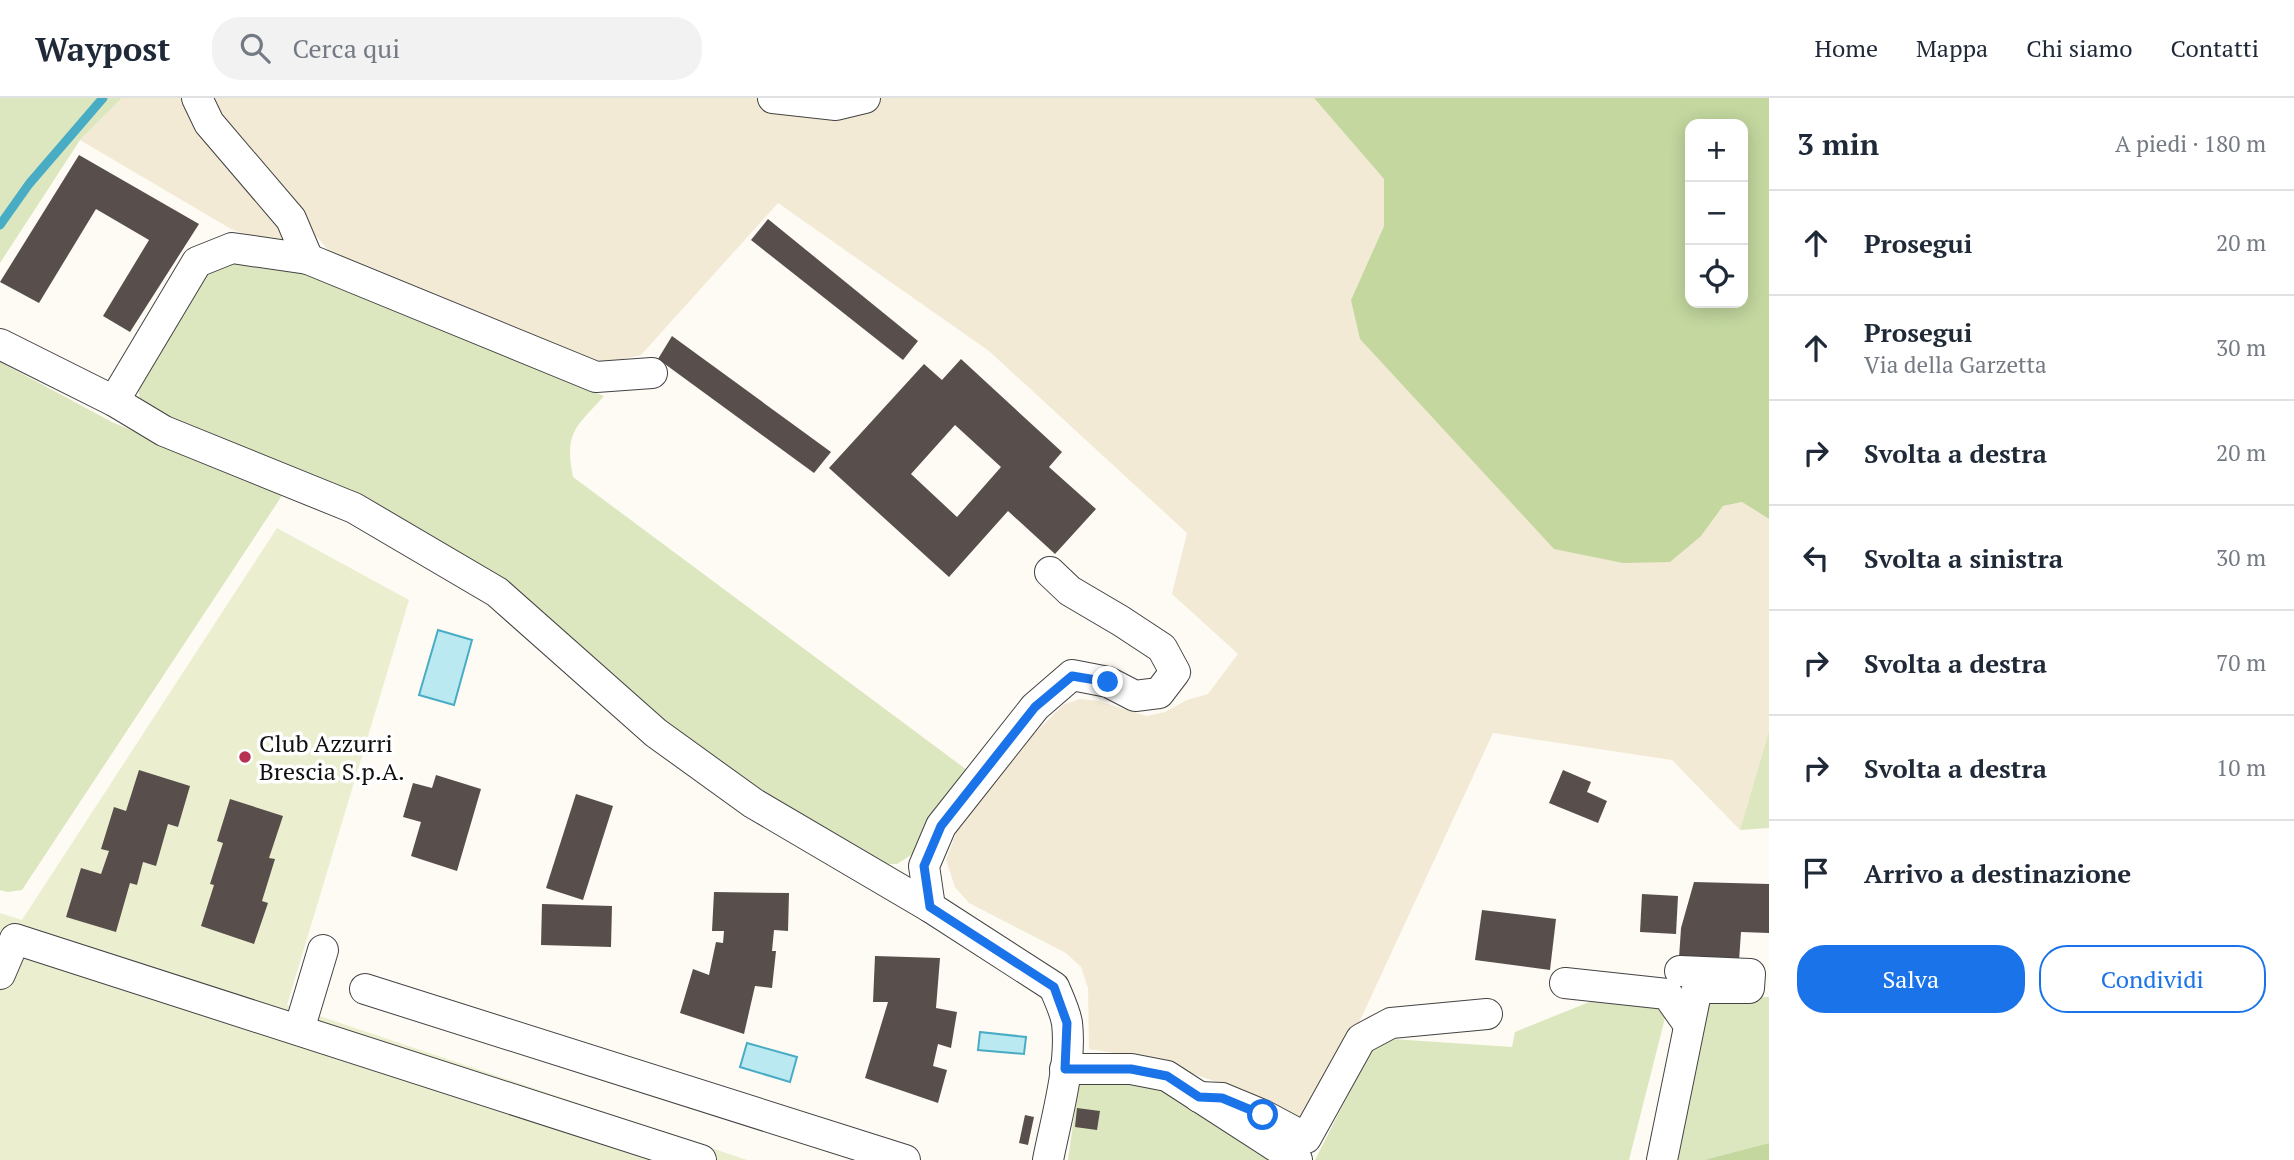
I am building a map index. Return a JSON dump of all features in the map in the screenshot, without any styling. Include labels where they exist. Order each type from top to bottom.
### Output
[{"type":"street","points":[[197,98],[209,123],[291,219],[308,259]]},
{"type":"street","points":[[773,98],[836,105],[865,98]]},
{"type":"street","points":[[114,401],[197,261],[232,248],[308,259],[596,377],[652,373]]},
{"type":"street","points":[[0,344],[114,401],[163,431],[354,508],[498,592],[656,733],[753,803],[930,907],[1054,987],[1067,1023],[1066,1057],[1048,1160]]},
{"type":"street","points":[[930,907],[924,866],[941,826],[1035,707],[1072,676],[1108,682],[1135,696],[1159,693],[1175,672],[1162,648],[1069,591],[1050,572]]},
{"type":"street","points":[[0,974],[15,939],[701,1160]]},
{"type":"street","points":[[299,1030],[323,950]]},
{"type":"street","points":[[1662,1160],[1689,1025],[1688,980]]},
{"type":"street","points":[[1564,983],[1667,994],[1689,1025]]},
{"type":"street","points":[[365,989],[905,1160]]},
{"type":"street","points":[[1199,1097],[1222,1098],[1263,1115],[1306,1139],[1361,1039],[1391,1023],[1487,1014]]},
{"type":"street","points":[[1066,1057],[1167,1076],[1297,1160]]},
{"type":"shaded area","points":[[122,98],[190,98],[291,241],[281,246],[231,229],[80,140]]},
{"type":"shaded area","points":[[204,98],[1314,98],[1384,179],[1384,226],[1351,300],[1701,536],[1723,506],[1742,502],[1769,519],[1769,731],[1740,830],[1672,760],[1493,733],[1357,1027],[1302,1127],[1227,1085],[1140,1057],[1089,1049],[1088,988],[1081,967],[1066,953],[969,903],[955,887],[946,860],[956,833],[1025,743],[1063,705],[1080,699],[1098,701],[1147,716],[1165,712],[1187,700],[1208,694],[1238,654],[1172,594],[1187,533],[989,351],[778,203],[641,355],[597,365],[335,258],[215,118]]},
{"type":"green space","points":[[0,98],[122,98],[80,140],[0,263]]},
{"type":"green space","points":[[1314,98],[1769,98],[1769,519],[1742,502],[1723,506],[1701,536],[1670,562],[1623,563],[1554,549],[1360,339],[1351,300],[1384,226],[1384,179]]},
{"type":"green space","points":[[247,259],[326,275],[552,376],[604,396],[580,423],[571,440],[573,477],[971,773],[911,855],[897,864],[880,864],[782,808],[668,732],[517,593],[165,423],[140,400],[138,388],[206,274],[225,264]]},
{"type":"green space","points":[[0,362],[112,422],[283,494],[22,890],[7,892],[0,890]]},
{"type":"green space","name":"Club Azzurri Brescia S.p.A.","points":[[277,528],[409,600],[287,1005],[747,1160],[0,1160],[0,913],[22,920]]},
{"type":"green space","points":[[1769,731],[1769,828],[1740,830]]},
{"type":"green space","points":[[1609,994],[1660,998],[1666,1014],[1629,1160],[1315,1160],[1377,1038],[1512,1047],[1515,1032]]},
{"type":"green space","points":[[1707,996],[1769,997],[1769,1143],[1704,1160],[1677,1160]]},
{"type":"green space","points":[[1152,1079],[1275,1160],[1068,1160],[1079,1082]]},
{"type":"green space","points":[[1769,1143],[1769,1160],[1704,1160]]},
{"type":"water","points":[[438,630],[472,640],[454,705],[419,695]]},
{"type":"water","points":[[980,1032],[1026,1037],[1024,1054],[978,1050]]},
{"type":"water","points":[[747,1043],[797,1057],[790,1082],[740,1067]]},
{"type":"building","points":[[79,155],[199,224],[130,332],[103,316],[149,240],[96,209],[39,303],[0,282]]},
{"type":"building","points":[[768,219],[918,341],[903,360],[751,240]]},
{"type":"building","points":[[672,336],[831,452],[814,473],[658,359]]},
{"type":"building","points":[[961,359],[1062,452],[1049,467],[1096,509],[1055,554],[1008,511],[949,577],[829,468],[924,364],[942,380]],"holes":[[[955,425],[1001,467],[957,517],[911,474]]]},
{"type":"building","points":[[139,770],[190,786],[178,827],[168,824],[156,866],[143,862],[137,885],[130,883],[116,932],[66,917],[81,868],[101,874],[109,851],[101,849],[114,807],[126,811]]},
{"type":"building","points":[[1563,770],[1591,782],[1587,792],[1607,801],[1598,823],[1549,803]]},
{"type":"building","points":[[436,775],[481,789],[457,871],[411,856],[421,822],[403,817],[413,783],[432,788]]},
{"type":"building","points":[[576,794],[613,806],[583,900],[546,888]]},
{"type":"building","points":[[230,799],[283,816],[269,858],[275,859],[262,901],[268,903],[254,944],[201,926],[214,885],[210,884],[223,843],[217,841]]},
{"type":"building","points":[[1694,882],[1769,884],[1769,933],[1741,932],[1739,961],[1679,958],[1681,928]]},
{"type":"building","points":[[714,892],[789,893],[788,931],[774,930],[772,951],[776,951],[772,988],[755,986],[744,1034],[680,1013],[693,969],[709,975],[716,942],[723,943],[724,931],[712,931]]},
{"type":"building","points":[[1642,894],[1678,896],[1676,934],[1640,932]]},
{"type":"building","points":[[542,904],[612,906],[611,947],[541,945]]},
{"type":"building","points":[[1482,910],[1556,919],[1550,970],[1475,960]]},
{"type":"building","points":[[875,956],[940,958],[936,1008],[957,1012],[951,1048],[938,1044],[933,1066],[947,1070],[938,1103],[865,1078],[888,1002],[873,1002]]},
{"type":"building","points":[[1077,1108],[1100,1111],[1097,1130],[1075,1127]]},
{"type":"building","points":[[1025,1115],[1034,1117],[1028,1145],[1019,1143]]},
{"type":"waterway","points":[[0,225],[29,184],[103,98]]},
{"type":"place","name":"Club Azzurri Brescia S.p.A.","points":[[245,757]]},
{"type":"route","points":[[1108,682],[1072,676],[1035,707],[941,826],[924,866],[930,907],[1054,987],[1067,1023],[1065,1069],[1131,1069],[1167,1076],[1199,1097],[1222,1098],[1263,1115]]}]
